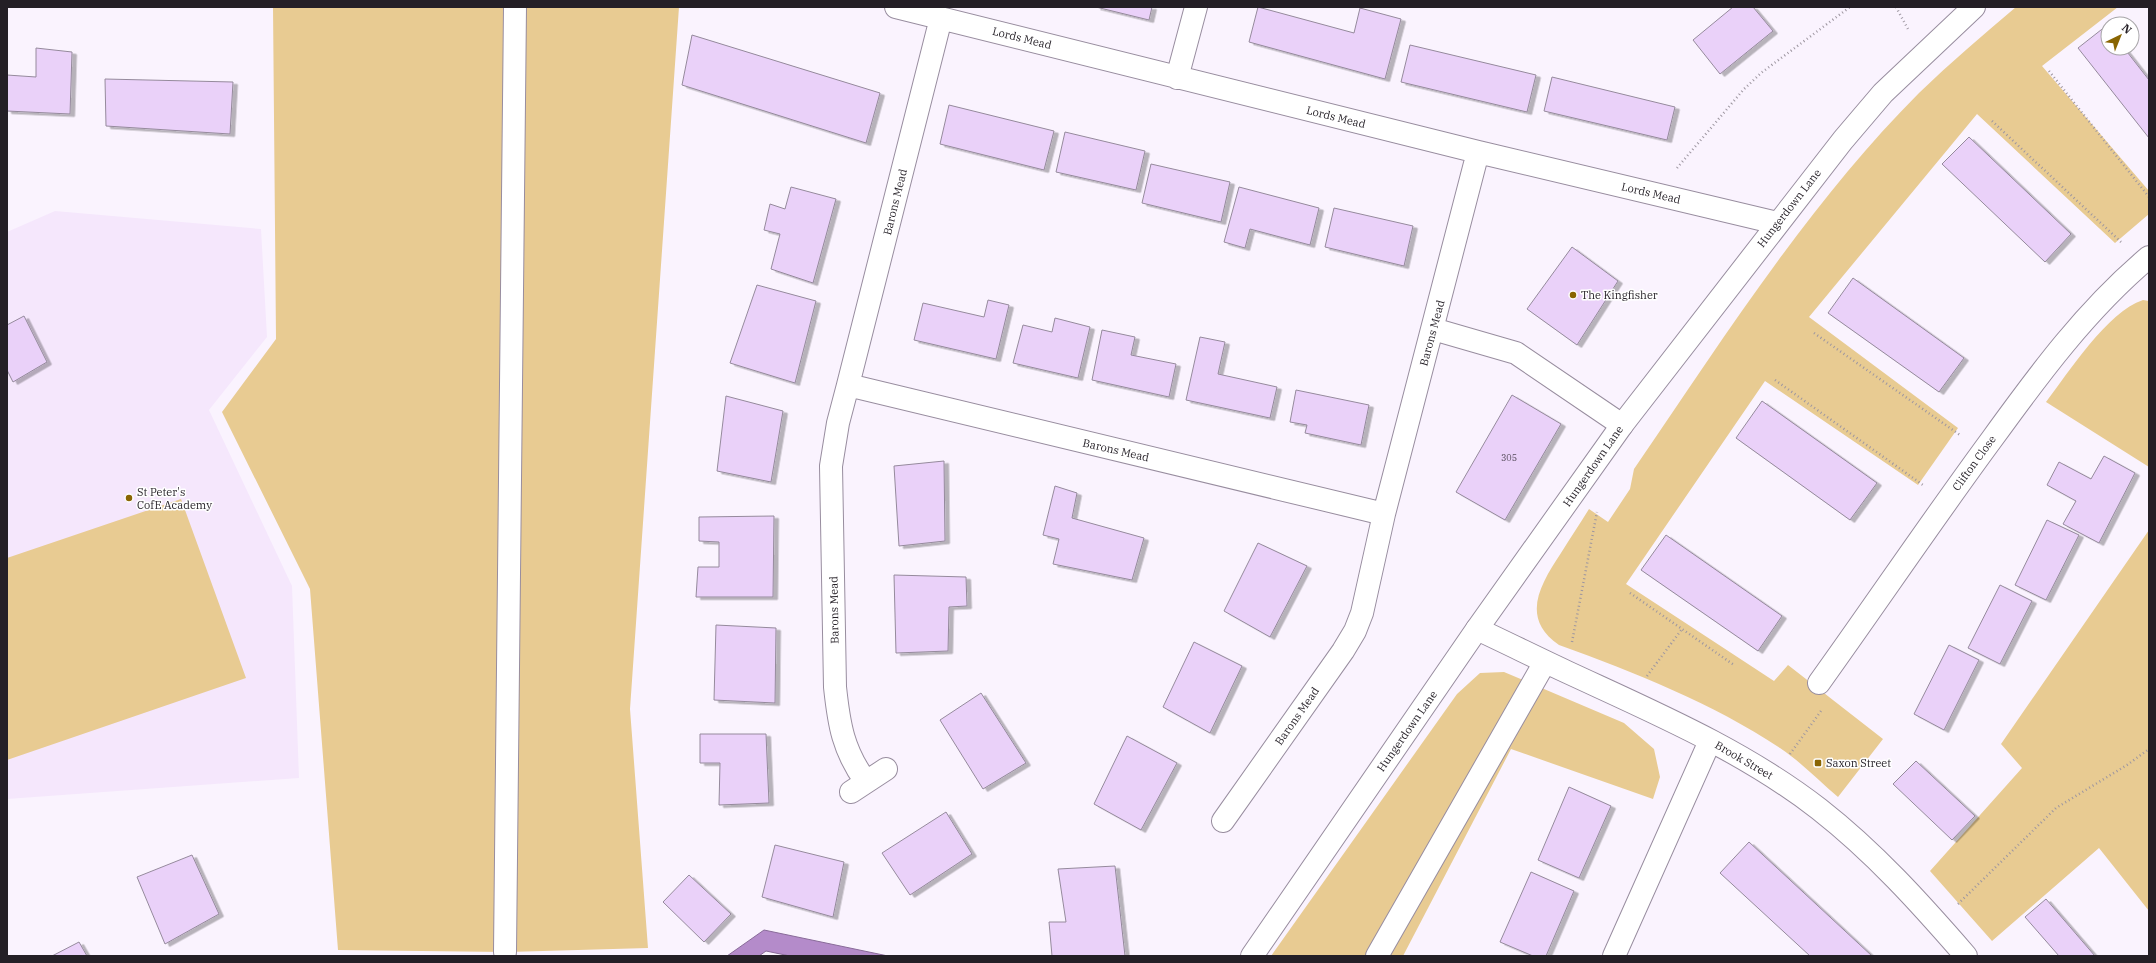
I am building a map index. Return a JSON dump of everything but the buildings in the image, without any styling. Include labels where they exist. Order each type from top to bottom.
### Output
[{"type":"street","points":[[505,952],[515,7]]},
{"type":"street","name":"Lords Mead","points":[[896,7],[1478,152],[1777,223]]},
{"type":"street","points":[[1177,78],[1196,7]]},
{"type":"street","name":"Hungerdown Lane","points":[[1252,956],[1477,629],[1622,425],[1777,223],[1883,93],[1974,7]]},
{"type":"street","name":"Barons Mead","points":[[886,769],[858,787],[838,721],[831,466],[838,423],[941,18]]},
{"type":"street","name":"Barons Mead","points":[[1223,821],[1355,631],[1365,601],[1384,514],[1478,152]]},
{"type":"street","name":"Clifton Close","points":[[1819,683],[1947,501],[2037,377],[2089,314],[2147,259]]},
{"type":"street","points":[[1433,329],[1516,353],[1622,425]]},
{"type":"street","name":"Barons Mead","points":[[848,386],[1384,514]]},
{"type":"street","name":"Brook Street","points":[[1477,629],[1566,672],[1629,700],[1710,741],[1774,778],[1818,808],[1862,844],[1903,884],[1966,956]]},
{"type":"street","points":[[1377,956],[1545,662]]},
{"type":"street","points":[[1614,956],[1710,741]]},
{"type":"path","points":[[1667,196],[1673,174],[1744,89],[1761,73],[1850,7]]},
{"type":"path","points":[[2049,71],[2149,197]]},
{"type":"path","points":[[1992,121],[2147,259]]},
{"type":"path","points":[[1814,333],[1983,451]]},
{"type":"path","points":[[1775,380],[1947,501]]},
{"type":"path","points":[[1566,672],[1602,487],[1587,475]]},
{"type":"path","points":[[1630,593],[1734,665]]},
{"type":"path","points":[[1629,700],[1682,628]]},
{"type":"path","points":[[1774,778],[1831,698],[1819,683]]},
{"type":"path","points":[[1938,924],[2056,808],[2127,766],[2149,749]]},
{"type":"shaded area","points":[[273,7],[679,7],[630,709],[648,948],[505,952],[338,950],[310,589],[222,412],[276,339]]},
{"type":"shaded area","points":[[2016,7],[2118,7],[2106,16],[2100,16],[2100,21],[2042,66],[2149,191],[2149,214],[2115,243],[1977,114],[1809,317],[1958,428],[1918,485],[1765,381],[1626,584],[1774,681],[1788,665],[1883,739],[1838,797],[1788,753],[1728,717],[1645,678],[1559,645],[1547,635],[1540,624],[1537,612],[1538,601],[1546,577],[1589,509],[1608,522],[1630,489],[1634,469],[1733,323],[1803,227],[1840,180],[1879,136],[1919,93]]},
{"type":"shaded area","name":"St Peter's CofE Academy","points":[[55,211],[261,229],[267,337],[209,410],[292,586],[299,778],[7,799],[7,232]]},
{"type":"shaded area","points":[[2143,300],[2149,301],[2149,467],[2046,402],[2077,360],[2103,330],[2129,307]]},
{"type":"shaded area","points":[[181,499],[246,678],[7,760],[7,558]]},
{"type":"shaded area","points":[[2149,530],[2149,911],[2099,848],[1992,941],[1930,871],[2022,768],[2001,744]]},
{"type":"shaded area","points":[[1504,672],[1624,723],[1654,749],[1660,777],[1653,799],[1511,749],[1403,956],[1271,956],[1457,694],[1480,673]]},
{"type":"shaded area","points":[[764,930],[888,956],[790,956],[766,951],[759,956],[727,956]]},
{"type":"place","name":"The Kingfisher","points":[[1573,295]]},
{"type":"place","name":"St Peter's CofE Academy","points":[[129,498]]},
{"type":"place","name":"Saxon Street","points":[[1818,763]]}]
